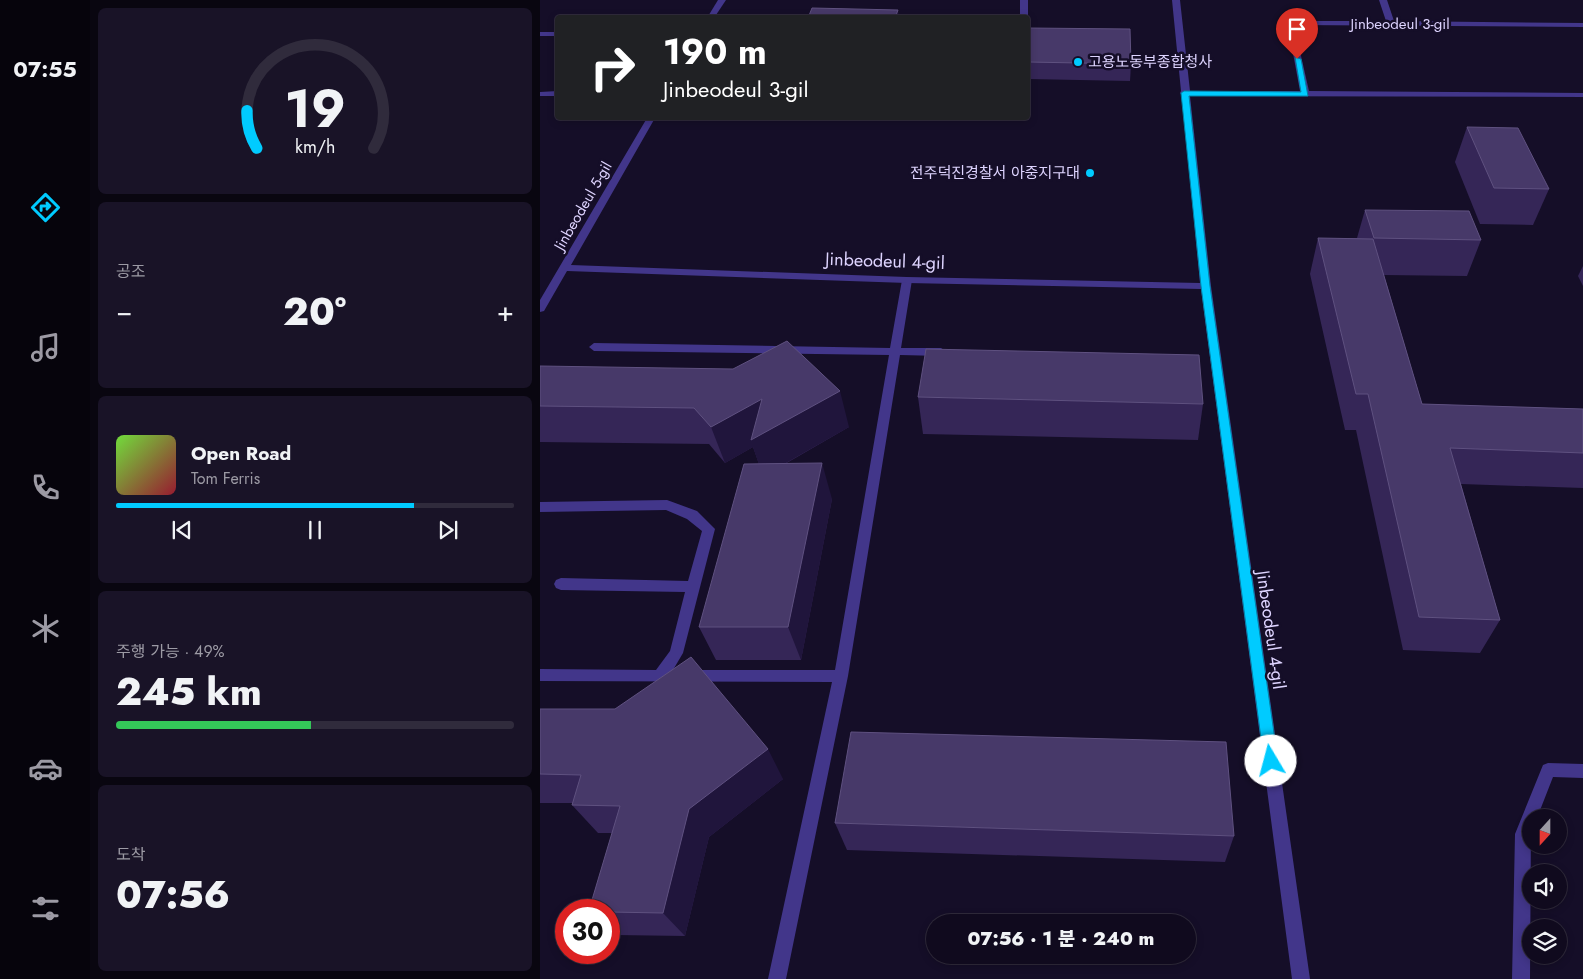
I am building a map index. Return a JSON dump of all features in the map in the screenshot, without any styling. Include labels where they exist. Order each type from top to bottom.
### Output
[{"type":"street","points":[[712,15],[722,0]]},
{"type":"street","points":[[1024,0],[1024,15]]},
{"type":"street","name":"Jinbeodeul 4-gil","points":[[1176,0],[1184,93],[1206,286],[1301,979]]},
{"type":"street","points":[[1383,0],[1391,24]]},
{"type":"street","name":"Jinbeodeul 3-gil","points":[[1305,94],[1290,23],[1583,25]]},
{"type":"street","points":[[540,34],[555,34]]},
{"type":"street","points":[[1184,93],[1583,95]]},
{"type":"street","points":[[540,94],[555,94]]},
{"type":"street","name":"Jinbeodeul 5-gil","points":[[540,309],[650,120]]},
{"type":"street","name":"Jinbeodeul 4-gil","points":[[563,268],[907,280],[1206,286]]},
{"type":"street","points":[[777,979],[841,676],[907,280]]},
{"type":"street","points":[[594,347],[953,352]]},
{"type":"street","points":[[540,507],[667,505],[692,515],[709,529],[676,653],[660,676]]},
{"type":"street","points":[[561,584],[694,587]]},
{"type":"street","points":[[540,675],[841,676]]},
{"type":"street","points":[[1521,979],[1523,834],[1548,770],[1583,770]]},
{"type":"building","points":[[812,8],[898,10],[896,15],[809,15]]},
{"type":"building","points":[[1030,28],[1130,29],[1131,64],[1030,62]]},
{"type":"building","points":[[1467,127],[1518,128],[1549,189],[1494,188]]},
{"type":"building","points":[[1365,210],[1469,211],[1481,240],[1374,238]]},
{"type":"building","points":[[1318,238],[1373,239],[1422,404],[1583,409],[1583,453],[1450,448],[1500,620],[1419,617],[1368,394],[1356,394]]},
{"type":"building","points":[[787,341],[840,391],[751,440],[762,399],[711,427],[694,408],[540,406],[540,366],[733,369]]},
{"type":"building","points":[[926,349],[1199,355],[1203,404],[918,397]]},
{"type":"building","points":[[822,463],[788,627],[699,627],[744,464]]},
{"type":"building","points":[[691,657],[768,749],[689,809],[663,913],[620,912],[620,899],[592,899],[620,806],[572,805],[581,775],[540,774],[540,709],[615,709]]},
{"type":"building","points":[[851,732],[1226,742],[1234,836],[835,823]]},
{"type":"place","name":"고용노동부종합청사","points":[[1078,62]]},
{"type":"place","name":"전주덕진경찰서 아중지구대","points":[[1090,173]]},
{"type":"route","points":[[1271,761],[1206,286],[1184,93],[1305,94],[1297,59]]}]
